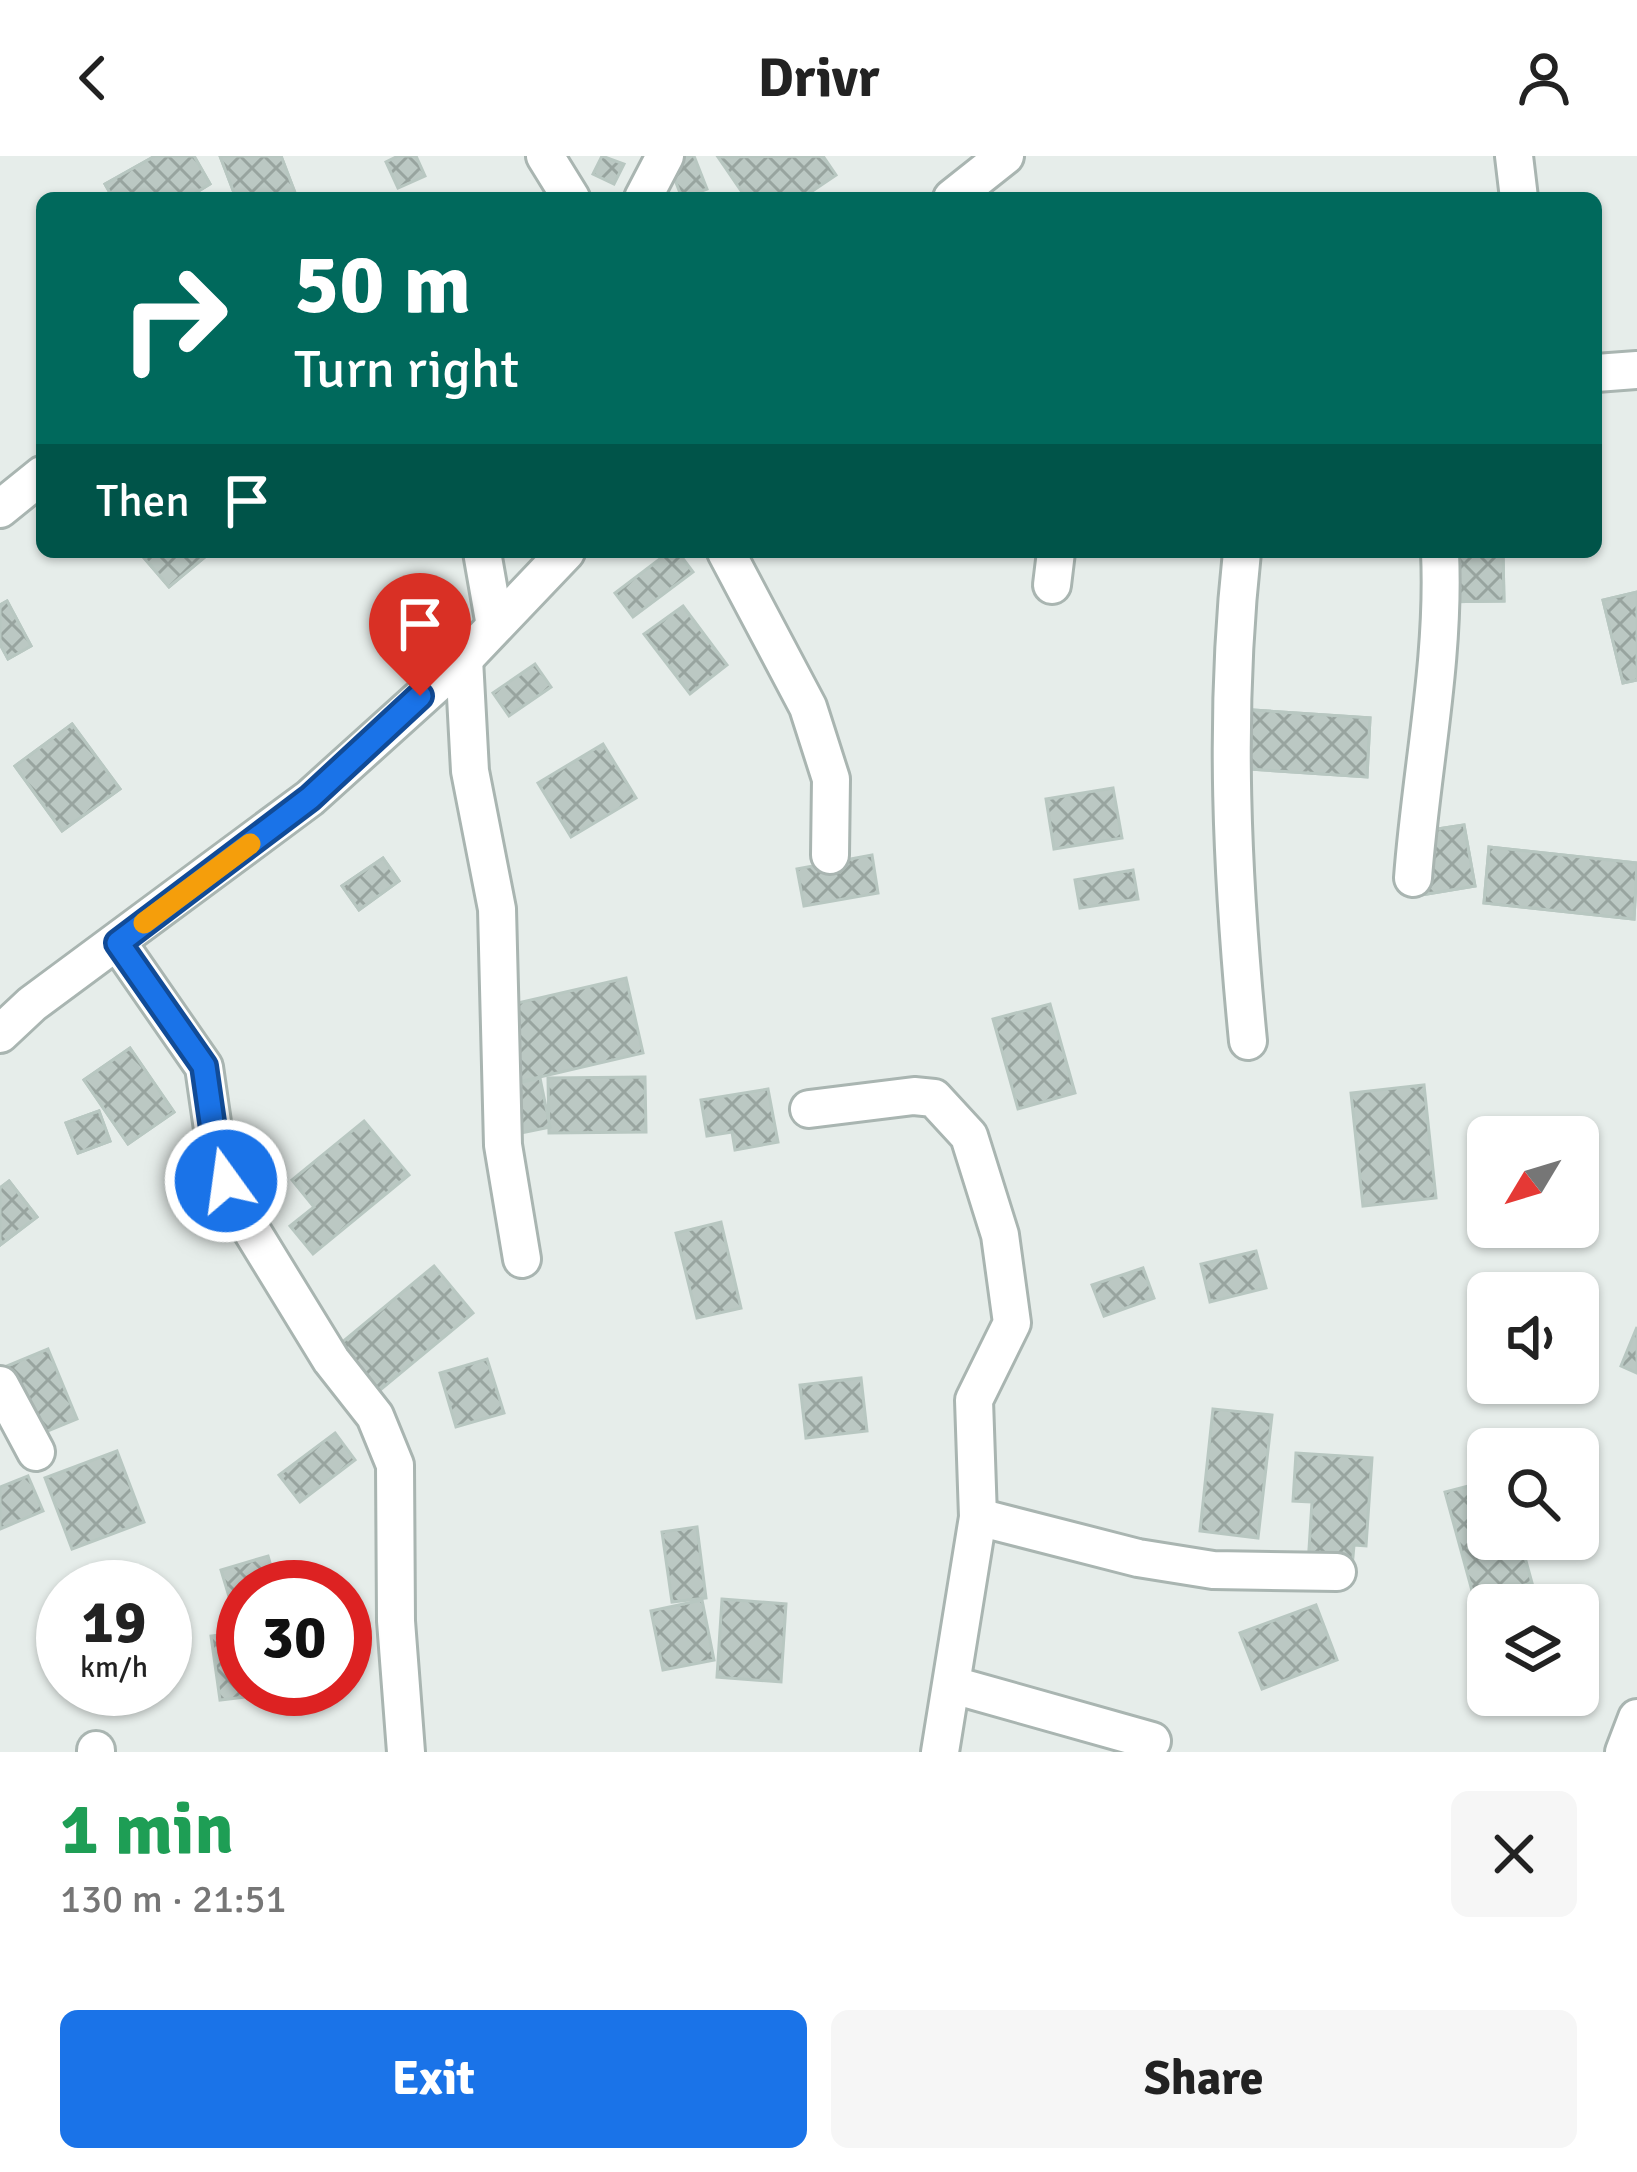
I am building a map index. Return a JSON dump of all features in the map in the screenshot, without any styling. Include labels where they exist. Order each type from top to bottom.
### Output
[{"type":"street","points":[[545,156],[567,192]]},
{"type":"street","points":[[646,192],[664,156]]},
{"type":"street","points":[[959,192],[1004,156]]},
{"type":"street","points":[[1514,156],[1519,192]]},
{"type":"street","points":[[1602,373],[1637,370]]},
{"type":"street","points":[[0,509],[36,480]]},
{"type":"street","points":[[483,558],[494,626]]},
{"type":"street","points":[[0,1034],[32,1004],[310,798],[464,659],[560,558]]},
{"type":"street","points":[[729,558],[808,707],[831,779],[830,855]]},
{"type":"street","points":[[1241,558],[1233,638],[1230,779],[1248,1041]]},
{"type":"street","points":[[1413,878],[1420,773],[1443,617],[1440,558]]},
{"type":"street","points":[[464,659],[470,771],[496,909],[503,1144],[522,1259]]},
{"type":"street","points":[[420,696],[468,720]]},
{"type":"street","points":[[118,943],[204,1066],[217,1157],[236,1205],[331,1360],[375,1416],[395,1465],[396,1621],[406,1752]]},
{"type":"street","points":[[808,1109],[914,1096],[934,1098],[969,1136],[1000,1235],[1012,1323],[974,1400],[978,1517],[940,1752]]},
{"type":"street","points":[[0,1385],[36,1452]]},
{"type":"street","points":[[978,1517],[1138,1558],[1213,1570],[1336,1572]]},
{"type":"street","points":[[953,1685],[1152,1741]]},
{"type":"street","points":[[1624,1752],[1637,1718]]},
{"type":"building","points":[[155,156],[194,156],[210,184],[197,192],[110,192],[105,184]]},
{"type":"building","points":[[155,156],[194,156],[210,184],[197,192],[110,192],[105,184]]},
{"type":"building","points":[[220,156],[281,156],[295,192],[234,192]]},
{"type":"building","points":[[220,156],[281,156],[295,192],[234,192]]},
{"type":"building","points":[[416,156],[425,176],[398,188],[386,162]]},
{"type":"building","points":[[602,156],[624,164],[614,184],[593,174]]},
{"type":"building","points":[[694,156],[707,189],[680,192],[667,159]]},
{"type":"building","points":[[823,156],[836,175],[811,192],[742,192],[718,157]]},
{"type":"building","points":[[144,558],[204,558],[169,587]]},
{"type":"building","points":[[144,558],[204,558],[169,587]]},
{"type":"building","points":[[661,558],[682,558],[693,572],[633,617],[615,593]]},
{"type":"building","points":[[1430,558],[1503,558],[1504,601],[1431,602]]},
{"type":"building","points":[[1430,558],[1503,558],[1504,601],[1431,602]]},
{"type":"building","points":[[1637,592],[1637,680],[1623,683],[1603,600]]},
{"type":"building","points":[[1637,592],[1637,680],[1623,683],[1603,600]]},
{"type":"building","points":[[7,601],[31,646],[8,659],[0,644],[0,605]]},
{"type":"building","points":[[7,601],[31,646],[8,659],[0,644],[0,605]]},
{"type":"building","points":[[683,606],[727,665],[690,694],[644,634]]},
{"type":"building","points":[[535,664],[551,687],[509,716],[493,693]]},
{"type":"building","points":[[1238,709],[1370,718],[1367,777],[1235,768]]},
{"type":"building","points":[[1238,709],[1370,718],[1367,777],[1235,768]]},
{"type":"building","points":[[72,724],[120,789],[62,831],[15,766]]},
{"type":"building","points":[[72,724],[120,789],[62,831],[15,766]]},
{"type":"building","points":[[603,744],[636,798],[571,837],[538,783]]},
{"type":"building","points":[[1113,788],[1122,838],[1054,849],[1046,799]]},
{"type":"building","points":[[1464,825],[1475,886],[1421,895],[1411,833]]},
{"type":"building","points":[[1464,825],[1475,886],[1421,895],[1411,833]]},
{"type":"building","points":[[1489,847],[1637,863],[1634,919],[1484,903]]},
{"type":"building","points":[[1489,847],[1637,863],[1634,919],[1484,903]]},
{"type":"building","points":[[872,855],[878,893],[804,906],[797,869]]},
{"type":"building","points":[[383,858],[399,881],[359,910],[342,886]]},
{"type":"building","points":[[383,858],[399,881],[359,910],[342,886]]},
{"type":"building","points":[[1133,870],[1138,899],[1080,908],[1075,880]]},
{"type":"building","points":[[626,978],[643,1053],[510,1084],[492,1009]]},
{"type":"building","points":[[1050,1004],[1075,1093],[1018,1109],[993,1019]]},
{"type":"building","points":[[130,1048],[174,1112],[128,1144],[84,1080]]},
{"type":"building","points":[[130,1048],[174,1112],[128,1144],[84,1080]]},
{"type":"building","points":[[645,1077],[646,1132],[549,1133],[548,1078]]},
{"type":"building","points":[[540,1078],[550,1127],[511,1135],[500,1087]]},
{"type":"building","points":[[1424,1085],[1436,1198],[1363,1206],[1351,1093]]},
{"type":"building","points":[[768,1089],[778,1142],[735,1150],[732,1132],[707,1136],[701,1100]]},
{"type":"building","points":[[99,1111],[110,1141],[78,1153],[66,1123]]},
{"type":"building","points":[[99,1111],[110,1141],[78,1153],[66,1123]]},
{"type":"building","points":[[364,1121],[409,1175],[313,1254],[290,1226],[314,1207],[292,1180]]},
{"type":"building","points":[[9,1181],[37,1217],[0,1245],[0,1188]]},
{"type":"building","points":[[9,1181],[37,1217],[0,1245],[0,1188]]},
{"type":"building","points":[[721,1222],[741,1308],[697,1318],[676,1233]]},
{"type":"building","points":[[1256,1251],[1266,1288],[1210,1302],[1201,1264]]},
{"type":"building","points":[[434,1266],[473,1313],[379,1391],[340,1344]]},
{"type":"building","points":[[1143,1268],[1154,1298],[1104,1316],[1092,1285]]},
{"type":"building","points":[[1637,1327],[1637,1373],[1621,1366]]},
{"type":"building","points":[[48,1349],[77,1419],[28,1439],[0,1369]]},
{"type":"building","points":[[487,1359],[504,1413],[456,1427],[440,1373]]},
{"type":"building","points":[[861,1378],[867,1431],[806,1438],[800,1385]]},
{"type":"building","points":[[1213,1409],[1272,1415],[1258,1538],[1200,1531]]},
{"type":"building","points":[[335,1433],[355,1460],[300,1502],[279,1475]]},
{"type":"building","points":[[117,1451],[144,1522],[72,1549],[45,1478]]},
{"type":"building","points":[[1296,1453],[1372,1458],[1366,1546],[1354,1545],[1352,1568],[1308,1565],[1312,1502],[1293,1501]]},
{"type":"building","points":[[28,1476],[43,1511],[0,1529],[0,1487]]},
{"type":"building","points":[[1467,1486],[1467,1560],[1526,1560],[1532,1583],[1470,1584],[1445,1492]]},
{"type":"building","points":[[697,1527],[706,1598],[672,1602],[662,1532]]},
{"type":"building","points":[[722,1599],[786,1604],[781,1682],[717,1677]]},
{"type":"building","points":[[702,1600],[714,1660],[663,1670],[651,1611]]},
{"type":"building","points":[[1316,1605],[1337,1660],[1262,1689],[1240,1633]]},
{"type":"building","points":[[216,1635],[216,1672],[211,1636]]},
{"type":"slow traffic","points":[[144,923],[250,844]]},
{"type":"route","points":[[226,1181],[217,1157],[204,1066],[118,943],[310,798],[420,696]]}]
